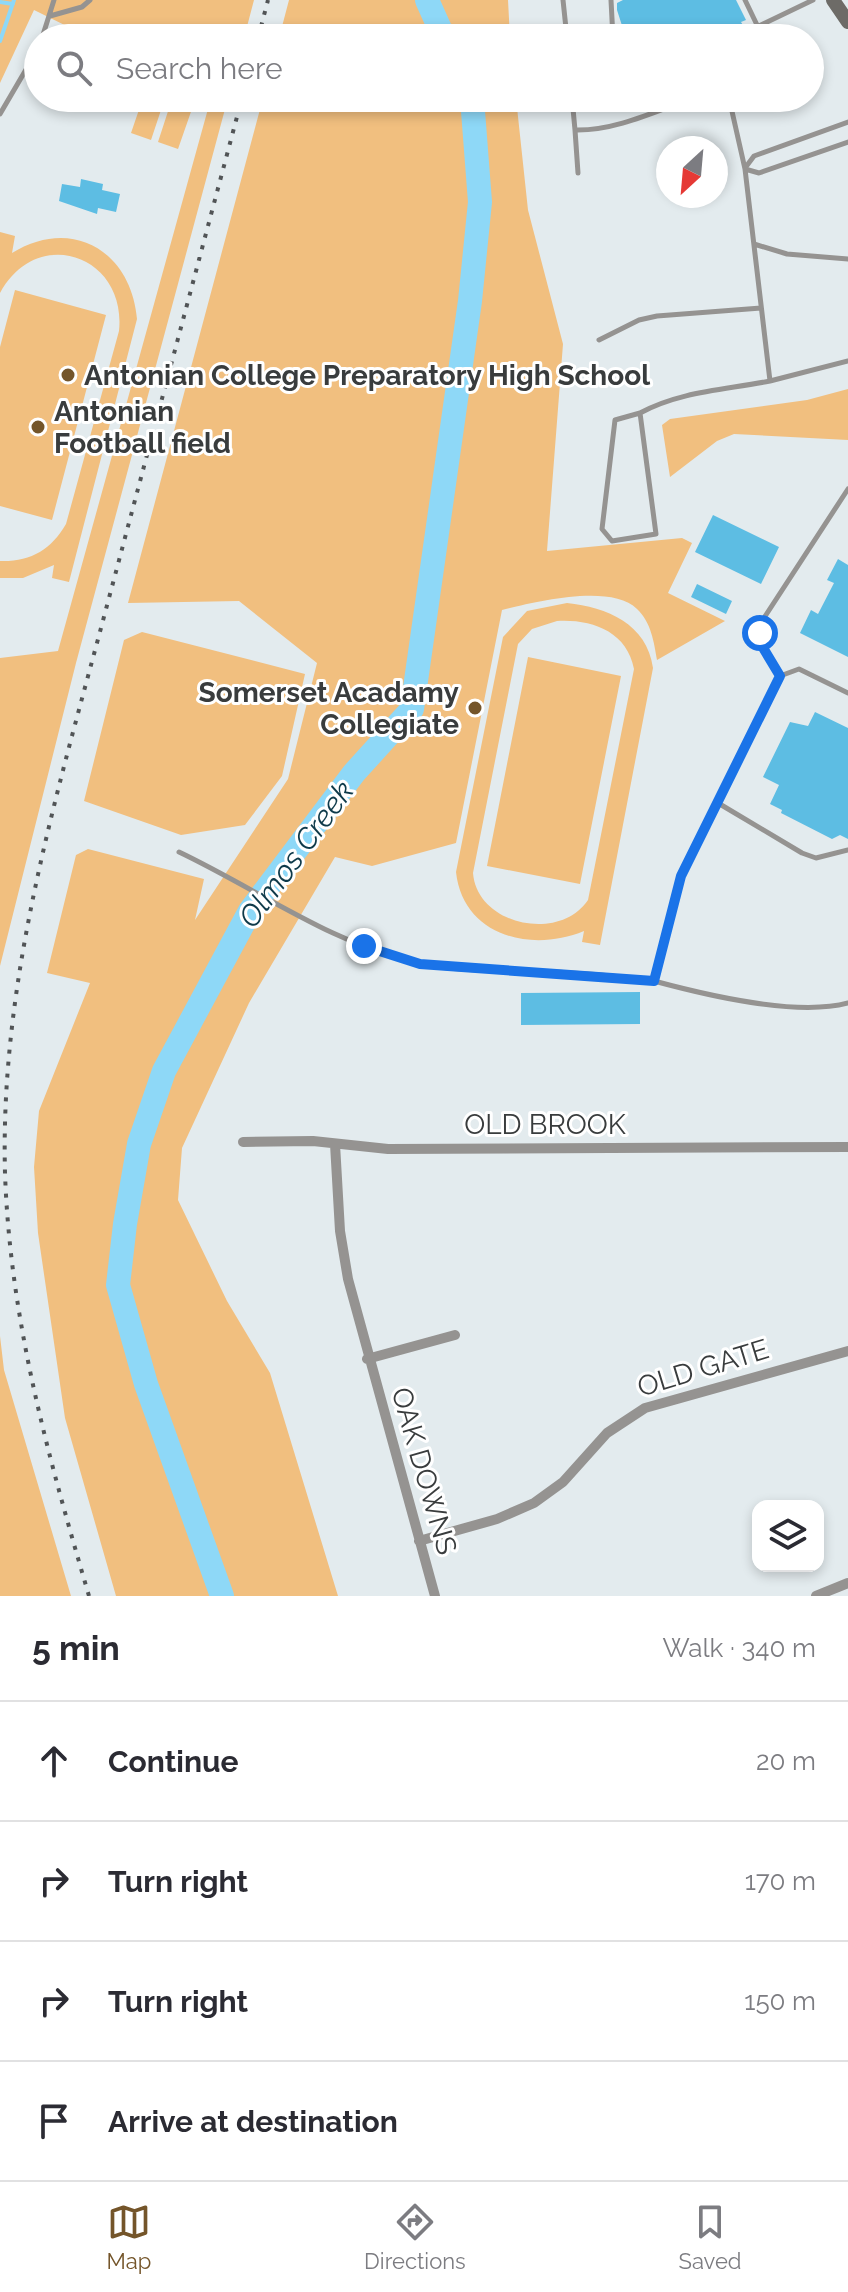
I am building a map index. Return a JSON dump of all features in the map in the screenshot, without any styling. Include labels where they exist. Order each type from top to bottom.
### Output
[{"type":"main road","points":[[833,0],[848,22]]},
{"type":"street","name":"OLD BROOK","points":[[243,1142],[335,1144],[388,1149],[848,1147]]},
{"type":"street","name":"OAK DOWNS","points":[[335,1144],[340,1231],[367,1359],[435,1596]]},
{"type":"street","name":"OAK DOWNS","points":[[367,1359],[455,1335]]},
{"type":"street","name":"OLD GATE","points":[[419,1541],[497,1519],[534,1503],[563,1482],[607,1433],[645,1408],[848,1351]]},
{"type":"street","points":[[816,1596],[848,1583]]},
{"type":"lane","points":[[47,24],[54,0]]},
{"type":"lane","points":[[50,16],[82,7],[90,0]]},
{"type":"lane","points":[[563,0],[566,24]]},
{"type":"lane","points":[[611,0],[612,24]]},
{"type":"lane","points":[[745,0],[757,24]]},
{"type":"lane","points":[[764,24],[813,0]]},
{"type":"lane","points":[[0,114],[24,73]]},
{"type":"lane","points":[[573,112],[578,173]]},
{"type":"lane","points":[[575,130],[603,129],[652,112]]},
{"type":"lane","points":[[732,112],[745,169],[770,381]]},
{"type":"lane","points":[[745,169],[754,156],[848,122]]},
{"type":"lane","points":[[745,169],[759,173],[848,142]]},
{"type":"lane","points":[[754,244],[787,254],[848,259]]},
{"type":"lane","points":[[599,340],[639,320],[657,316],[761,308]]},
{"type":"lane","points":[[640,413],[656,534],[612,541],[602,529],[615,420],[640,413],[664,400],[770,381],[848,361]]},
{"type":"lane","points":[[780,676],[762,646],[762,621],[848,489]]},
{"type":"lane","points":[[654,981],[673,898],[780,676],[799,669],[848,693]]},
{"type":"lane","points":[[718,803],[802,853],[816,858],[848,850]]},
{"type":"lane","points":[[179,852],[304,918],[380,953],[420,964],[484,970],[583,973],[654,981],[711,997],[804,1006],[848,1003]]},
{"type":"shaded area","points":[[0,0],[254,0],[248,24],[62,24],[34,10],[27,24],[24,24],[24,31],[0,83]]},
{"type":"shaded area","points":[[289,0],[508,0],[509,24],[283,24]]},
{"type":"shaded area","points":[[138,112],[160,112],[151,140],[131,133]]},
{"type":"shaded area","points":[[168,112],[191,112],[178,149],[158,142]]},
{"type":"shaded area","points":[[207,112],[224,112],[76,663],[0,966],[0,658],[58,651]]},
{"type":"shaded area","points":[[259,112],[518,112],[528,210],[563,344],[547,551],[682,538],[692,543],[668,593],[725,621],[657,660],[646,620],[625,601],[609,597],[572,597],[502,610],[456,843],[372,866],[335,857],[249,1003],[182,1148],[178,1200],[227,1301],[270,1373],[338,1596],[116,1596],[65,1418],[38,1233],[34,1167],[39,1111],[90,983],[47,973],[76,855],[88,849],[204,879],[195,920],[288,779],[317,663],[239,601],[128,603]]},
{"type":"shaded area","points":[[0,232],[15,236],[12,253],[34,242],[56,238],[76,240],[95,247],[111,258],[123,275],[132,295],[137,319],[69,582],[52,578],[54,565],[23,578],[0,578],[0,561],[39,553],[54,541],[66,524],[119,331],[118,305],[109,283],[95,267],[76,258],[56,255],[35,259],[16,272],[0,293]]},
{"type":"shaded area","name":"Antonian Football field","points":[[15,290],[106,315],[52,520],[0,506],[0,347]]},
{"type":"shaded area","points":[[848,389],[848,440],[734,434],[717,441],[670,477],[662,425],[670,419],[807,400]]},
{"type":"shaded area","points":[[567,603],[610,614],[623,620],[643,640],[653,668],[600,945],[582,942],[584,931],[543,940],[503,934],[486,925],[472,911],[461,894],[456,872],[503,637],[527,611]],"holes":[[[557,621],[594,625],[616,637],[624,645],[634,669],[588,900],[575,913],[558,921],[540,924],[521,922],[503,916],[489,905],[478,891],[473,873],[518,644],[532,629]]]},
{"type":"shaded area","points":[[142,632],[305,674],[282,776],[245,825],[181,835],[84,801],[124,640]]},
{"type":"shaded area","points":[[528,657],[621,676],[580,884],[487,866]]},
{"type":"shaded area","points":[[0,1336],[4,1370],[71,1596],[0,1596]]},
{"type":"building","points":[[623,0],[736,0],[746,20],[742,24],[622,24],[617,3]]},
{"type":"building","points":[[81,179],[103,184],[102,190],[120,194],[116,212],[98,208],[97,214],[59,201],[62,184],[80,187]]},
{"type":"building","points":[[713,515],[779,547],[761,584],[695,552]]},
{"type":"building","points":[[838,559],[848,565],[848,657],[800,633],[811,610],[818,614],[834,583],[827,580]]},
{"type":"building","points":[[697,584],[732,601],[726,614],[691,597]]},
{"type":"building","points":[[815,712],[848,728],[848,839],[840,835],[832,839],[781,813],[782,810],[770,804],[779,785],[763,777],[790,722],[808,726]]},
{"type":"building","points":[[640,992],[640,1024],[521,1025],[521,993]]},
{"type":"waterway","points":[[0,41],[14,0]]},
{"type":"waterway","name":"Olmos Creek","points":[[427,0],[438,24]]},
{"type":"waterway","points":[[0,2],[13,4]]},
{"type":"waterway","name":"Olmos Creek","points":[[222,1596],[146,1384],[118,1285],[125,1224],[139,1144],[164,1071],[250,911],[354,773],[412,709],[470,301],[480,202],[473,112]]},
{"type":"railway","points":[[262,24],[268,0]]},
{"type":"railway","points":[[89,1596],[46,1439],[14,1281],[5,1173],[11,1034],[33,898],[48,830],[238,112]]},
{"type":"place","name":"Antonian College Preparatory High School","points":[[68,375]]},
{"type":"place","name":"Antonian Football field","points":[[38,427]]},
{"type":"place","name":"Somerset Acadamy Collegiate","points":[[475,708]]},
{"type":"route","points":[[364,946],[420,964],[484,970],[583,973],[654,981],[681,876],[780,676],[762,646],[760,633]]}]
